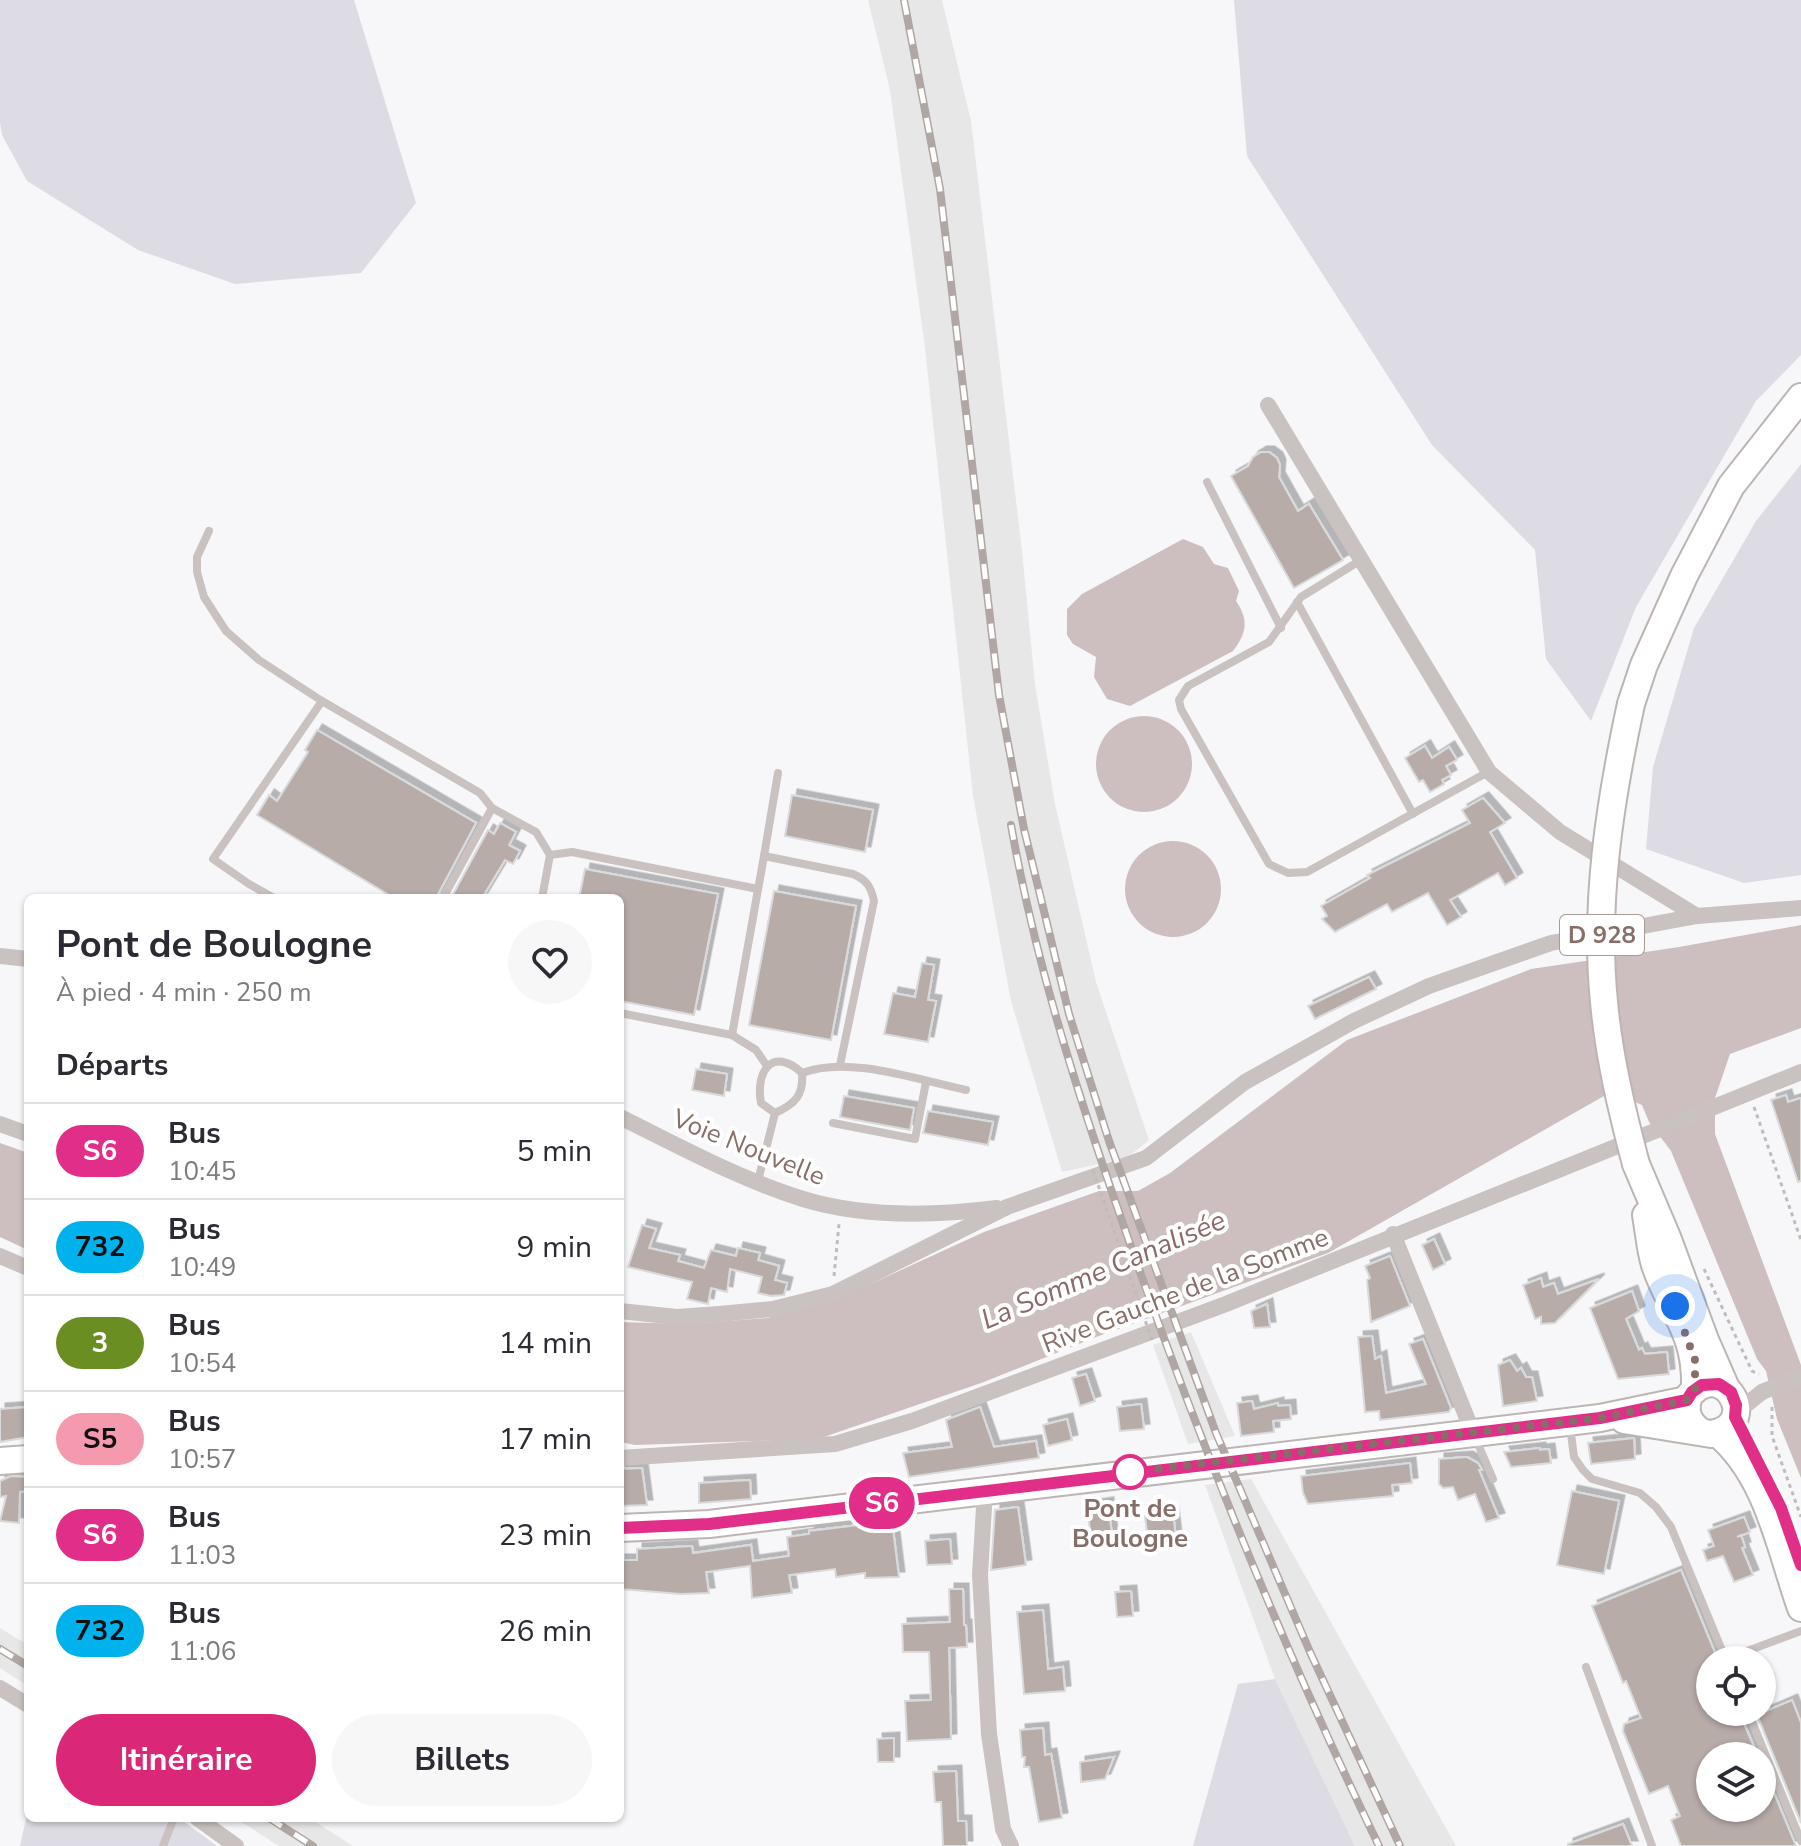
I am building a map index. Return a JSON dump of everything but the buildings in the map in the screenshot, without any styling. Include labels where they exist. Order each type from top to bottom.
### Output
[{"type":"main road","name":"D 928","points":[[1691,1395],[1695,1360],[1691,1344],[1655,1265],[1610,1052],[1603,999],[1602,937],[1607,834],[1631,704],[1644,665],[1684,576],[1731,486],[1801,397]]},
{"type":"main road","name":"D 928","points":[[1636,1164],[1705,1340],[1724,1412],[1776,1531],[1801,1608]]},
{"type":"main road","points":[[1600,1418],[1691,1395],[1711,1383],[1724,1412]]},
{"type":"main road","points":[[1691,1395],[1687,1415],[1694,1427],[1724,1412]]},
{"type":"main road","name":"D 928","points":[[1724,1412],[1781,1508],[1801,1565]]},
{"type":"main road","points":[[624,1528],[709,1524],[1600,1418],[1724,1412]]},
{"type":"main road","points":[[0,1461],[24,1459]]},
{"type":"street","points":[[1268,405],[1489,772],[1560,832],[1697,916]]},
{"type":"street","points":[[624,1311],[677,1317],[719,1314],[773,1309],[833,1294],[1007,1207],[1146,1158],[1245,1082],[1354,1021],[1429,986],[1551,943],[1697,916],[1801,908]]},
{"type":"street","points":[[0,956],[24,959]]},
{"type":"street","name":"Rive Gauche de la Somme","points":[[624,1458],[835,1444],[912,1421],[1226,1304],[1393,1234],[1801,1072]]},
{"type":"street","name":"Voie Nouvelle","points":[[624,1119],[714,1163],[802,1199],[842,1208],[939,1215],[1007,1207]]},
{"type":"street","points":[[0,1124],[24,1133]]},
{"type":"street","points":[[1393,1234],[1473,1433]]},
{"type":"street","points":[[0,1256],[24,1266]]},
{"type":"street","points":[[1724,1412],[1801,1376]]},
{"type":"street","points":[[980,1491],[984,1507],[980,1575],[989,1734],[1003,1829],[1011,1846]]},
{"type":"street","points":[[0,1688],[24,1703]]},
{"type":"street","points":[[203,1822],[236,1846]]},
{"type":"lane","points":[[1207,482],[1281,628]]},
{"type":"lane","points":[[209,531],[197,557],[197,572],[204,597],[226,631],[259,660],[322,701],[480,793],[492,808],[536,832],[550,855],[543,894]]},
{"type":"lane","points":[[1361,560],[1297,602],[1269,642],[1188,686],[1179,700],[1181,709],[1269,864],[1288,873],[1307,872],[1489,772]]},
{"type":"lane","points":[[1297,602],[1413,814]]},
{"type":"lane","points":[[267,894],[213,859],[322,701]]},
{"type":"lane","points":[[732,1035],[778,773]]},
{"type":"lane","points":[[445,894],[492,808]]},
{"type":"lane","points":[[550,855],[572,852],[758,889]]},
{"type":"lane","points":[[764,856],[853,874],[863,878],[871,887],[874,901],[840,1065]]},
{"type":"lane","points":[[624,1014],[732,1035],[756,1050],[767,1066]]},
{"type":"lane","points":[[779,1061],[793,1064],[802,1073],[800,1097],[775,1113],[761,1103],[761,1074],[767,1066],[779,1061]]},
{"type":"lane","points":[[802,1073],[819,1066],[840,1065],[966,1090]]},
{"type":"lane","points":[[833,1123],[915,1139],[926,1082]]},
{"type":"lane","points":[[758,1181],[775,1113]]},
{"type":"lane","points":[[1569,1422],[1574,1457],[1583,1470],[1592,1479],[1640,1493],[1671,1527],[1720,1646]]},
{"type":"lane","points":[[1473,1433],[1493,1479]]},
{"type":"lane","points":[[1762,1646],[1801,1631]]},
{"type":"lane","points":[[1586,1667],[1652,1846]]},
{"type":"lane","points":[[1754,1726],[1801,1841]]},
{"type":"lane","points":[[163,1846],[172,1822]]},
{"type":"path","points":[[1749,1092],[1801,1240]]},
{"type":"path","points":[[1093,1170],[1153,1343]]},
{"type":"path","points":[[833,1294],[836,1241],[842,1208]]},
{"type":"path","points":[[1699,1259],[1752,1371],[1765,1391],[1772,1436],[1801,1517]]},
{"type":"shaded area","points":[[0,0],[354,0],[416,203],[361,273],[235,284],[138,250],[27,181],[2,135],[0,123]]},
{"type":"shaded area","points":[[868,0],[942,0],[971,121],[1035,684],[1055,804],[1096,982],[1149,1140],[1127,1158],[1062,1172],[1011,1001],[973,796],[925,348],[890,90]]},
{"type":"shaded area","points":[[1234,0],[1801,0],[1801,355],[1756,401],[1636,607],[1591,721],[1546,659],[1535,550],[1432,445],[1247,156]]},
{"type":"shaded area","points":[[1801,464],[1801,875],[1744,883],[1646,849],[1653,767],[1694,628],[1756,521]]},
{"type":"shaded area","points":[[1191,1332],[1235,1436],[1188,1444],[1153,1345]]},
{"type":"shaded area","points":[[1251,1479],[1456,1846],[1355,1846],[1275,1679],[1205,1485]]},
{"type":"shaded area","points":[[0,1628],[24,1643],[24,1683],[0,1668]]},
{"type":"shaded area","points":[[1275,1679],[1355,1846],[1193,1846],[1238,1684]]},
{"type":"shaded area","points":[[25,1822],[184,1822],[217,1846],[20,1846]]},
{"type":"shaded area","points":[[241,1822],[315,1822],[353,1846],[279,1846]]},
{"type":"water","points":[[1183,539],[1203,547],[1214,564],[1228,568],[1239,591],[1236,601],[1245,626],[1241,638],[1233,651],[1130,706],[1107,699],[1094,677],[1096,657],[1073,644],[1067,635],[1067,609],[1082,594]]},
{"type":"water","points":[[1144,716],[1162,719],[1178,730],[1189,746],[1192,764],[1189,782],[1178,798],[1162,809],[1144,812],[1126,809],[1110,798],[1099,782],[1096,764],[1099,746],[1110,730],[1126,719]]},
{"type":"water","points":[[1173,841],[1191,845],[1207,855],[1217,871],[1221,889],[1217,907],[1207,923],[1191,933],[1173,937],[1155,933],[1139,923],[1129,907],[1125,889],[1129,871],[1139,855],[1155,845]]},
{"type":"water","name":"La Somme Canalisée","points":[[1801,925],[1801,1028],[1730,1054],[1715,1098],[1715,1134],[1801,1365],[1801,1478],[1777,1419],[1766,1371],[1757,1359],[1671,1151],[1649,1122],[1642,1105],[1611,1092],[1328,1253],[1096,1337],[984,1382],[818,1439],[635,1445],[624,1443],[624,1322],[687,1324],[768,1318],[842,1297],[984,1232],[1099,1191],[1138,1191],[1170,1173],[1347,1040],[1531,969]]},
{"type":"water","points":[[0,1143],[24,1152],[24,1248],[0,1237]]},
{"type":"railway","points":[[904,0],[940,189],[999,695],[1024,829],[1069,1014],[1109,1141],[1216,1433],[1310,1652],[1400,1846]]},
{"type":"railway","points":[[1011,825],[1034,934],[1064,1042],[1097,1149],[1161,1330],[1279,1628],[1379,1846]]},
{"type":"railway","points":[[0,1649],[24,1664]]},
{"type":"railway","points":[[275,1822],[313,1846]]},
{"type":"bus line","name":"S6","points":[[624,1528],[709,1524],[1600,1418],[1687,1400],[1695,1389],[1711,1383],[1726,1388],[1734,1398],[1735,1417],[1781,1508],[1801,1565]]},
{"type":"place","name":"Pont de Boulogne","points":[[1130,1472]]},
{"type":"route","points":[[1130,1472],[1600,1418],[1687,1400],[1695,1389],[1695,1360],[1675,1306]]}]
